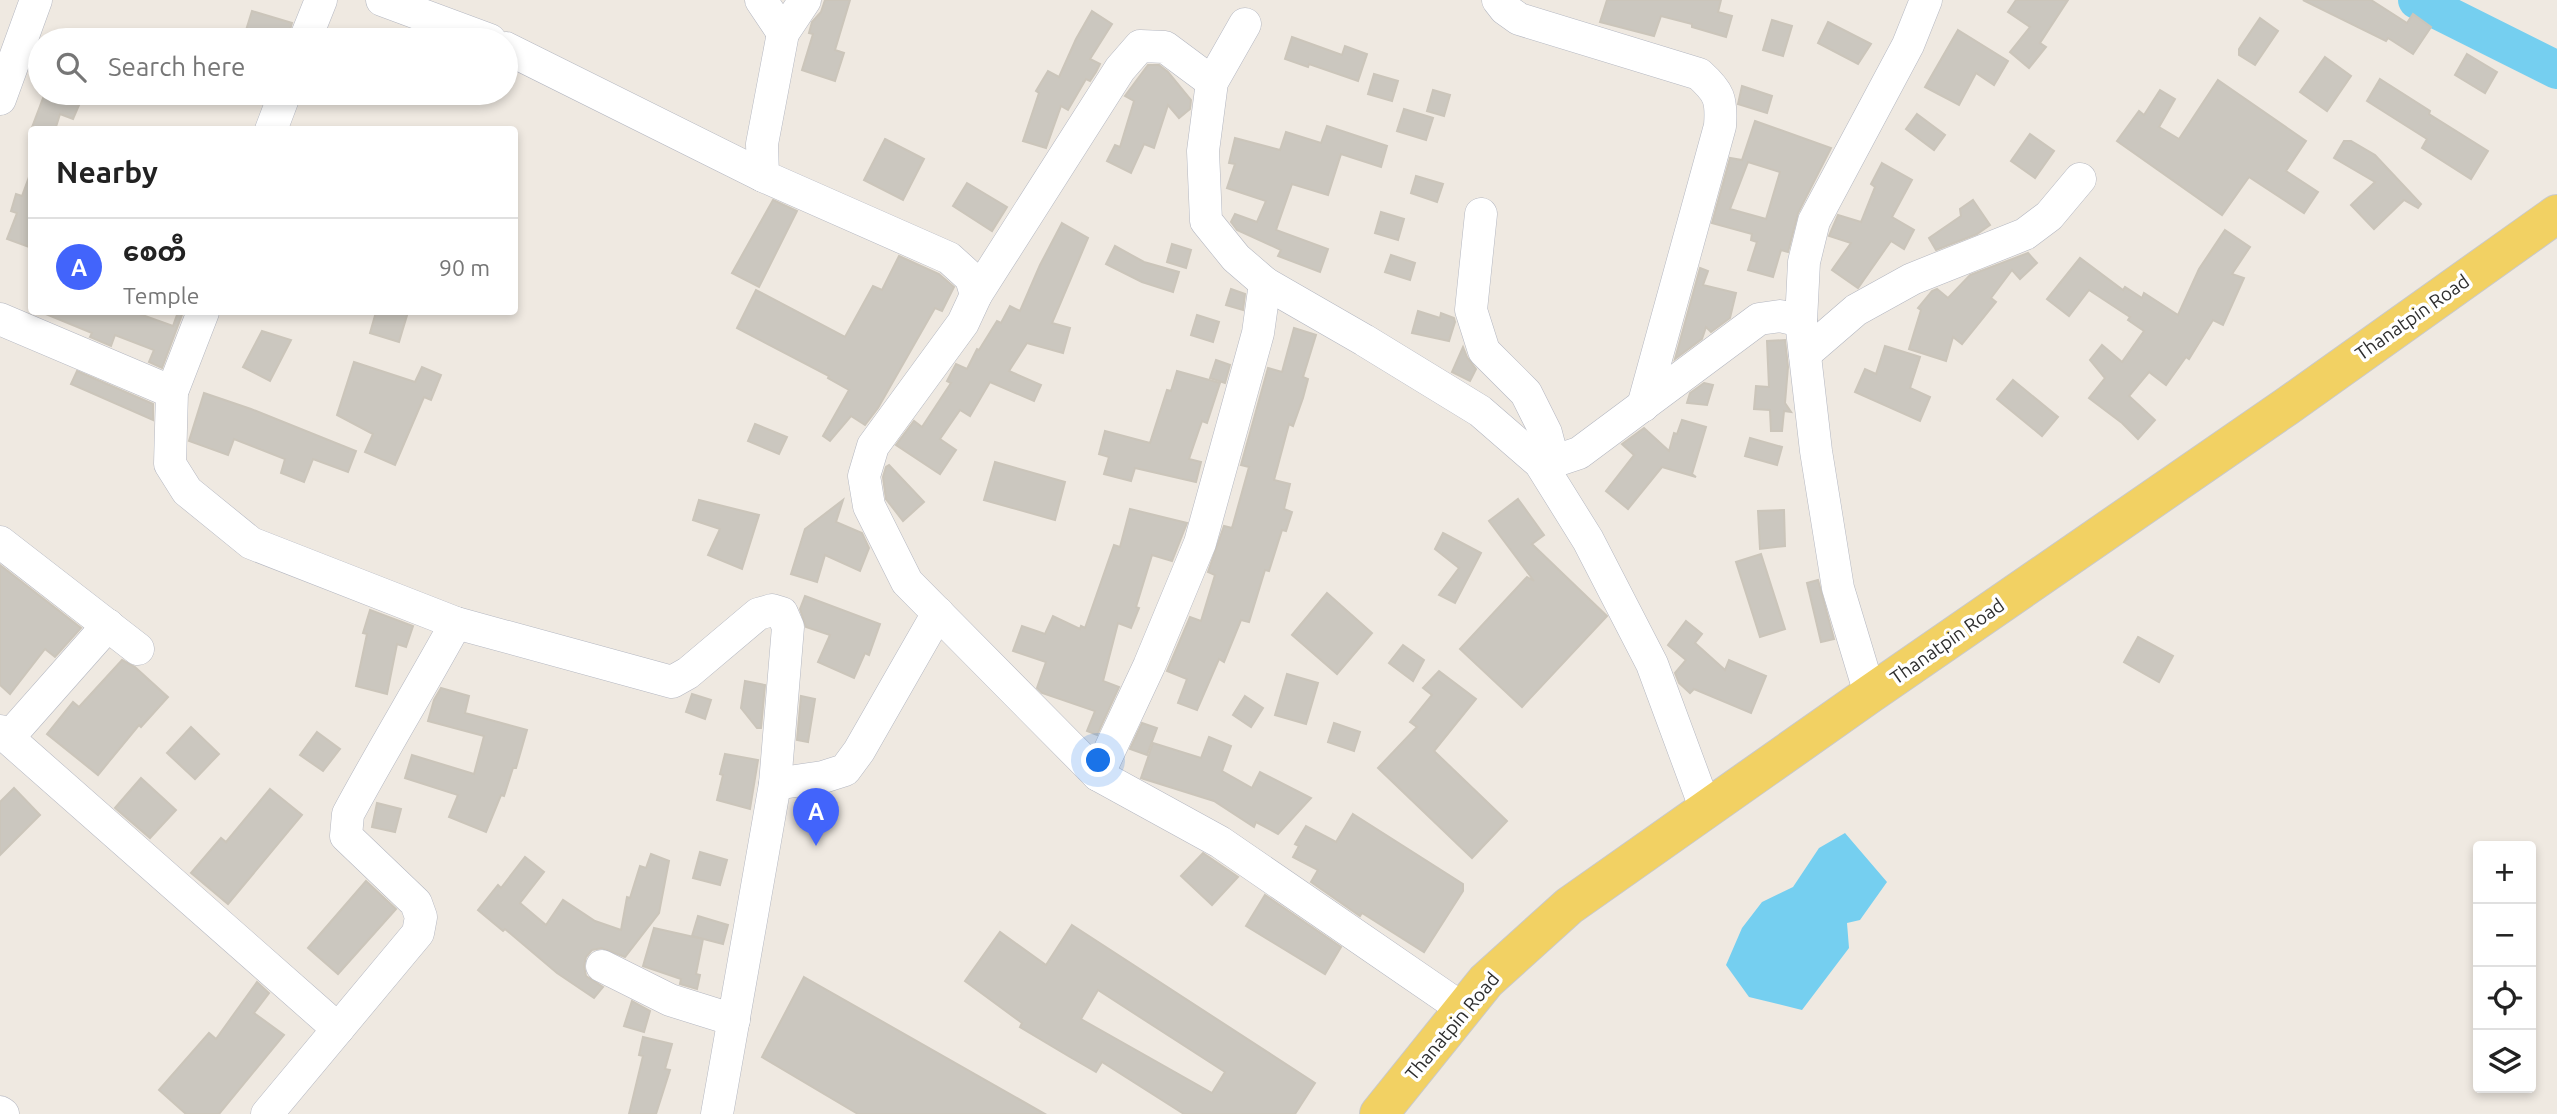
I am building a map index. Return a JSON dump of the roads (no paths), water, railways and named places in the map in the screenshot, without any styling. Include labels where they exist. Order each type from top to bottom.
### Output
[{"type":"main road","name":"Thanatpin Road","points":[[1379,1114],[1486,981],[1569,906],[2286,407],[2557,214]]},
{"type":"street","points":[[0,99],[36,0]]},
{"type":"street","points":[[310,28],[321,0]]},
{"type":"street","points":[[382,0],[457,28]]},
{"type":"street","points":[[761,0],[783,33]]},
{"type":"street","points":[[763,176],[762,144],[783,33],[805,0]]},
{"type":"street","points":[[1498,0],[1519,19],[1699,74],[1714,87],[1721,104],[1720,126],[1643,406]]},
{"type":"street","points":[[1870,694],[1838,588],[1816,452],[1801,321],[1804,262],[1814,221],[1908,45],[1926,0]]},
{"type":"street","points":[[1245,24],[1212,82],[1203,151],[1206,221],[1236,258],[1265,283],[1480,411],[1540,463],[1588,540],[1652,663],[1706,810]]},
{"type":"street","points":[[1212,82],[1165,47],[1140,46],[1120,69],[976,295],[963,323],[873,446],[864,476],[869,506],[906,582],[1098,775],[1220,842],[1463,1009]]},
{"type":"street","points":[[518,54],[763,176],[949,258],[971,278],[976,295]]},
{"type":"street","points":[[273,126],[280,105]]},
{"type":"street","points":[[1805,354],[1856,310],[1912,279],[2025,234],[2049,216],[2080,179]]},
{"type":"street","points":[[1481,214],[1471,310],[1484,351],[1526,393],[1546,433],[1551,452],[1562,459],[1579,453],[1759,319],[1780,316],[1801,321]]},
{"type":"street","points":[[1098,775],[1149,666],[1200,543],[1258,333],[1265,283]]},
{"type":"street","points":[[202,315],[172,392],[170,464],[187,491],[251,543],[456,623],[672,682],[688,673],[758,614],[772,611],[782,613],[788,627],[775,784],[718,1114]]},
{"type":"street","points":[[0,320],[172,392]]},
{"type":"street","points":[[0,542],[138,649]]},
{"type":"street","points":[[775,784],[823,777],[845,770],[859,751],[938,613]]},
{"type":"street","points":[[267,1114],[418,933],[421,917],[416,903],[346,836],[348,814],[456,623]]},
{"type":"street","points":[[107,625],[4,735],[338,1029]]},
{"type":"street","points":[[602,967],[670,1000],[734,1020]]},
{"type":"water","points":[[1845,833],[1887,882],[1860,920],[1847,923],[1849,948],[1802,1010],[1749,997],[1726,965],[1742,928],[1762,902],[1793,887],[1819,848]]},
{"type":"waterway","points":[[2417,0],[2557,70]]},
{"type":"place","name":"စေတီ","points":[[816,846]]}]
